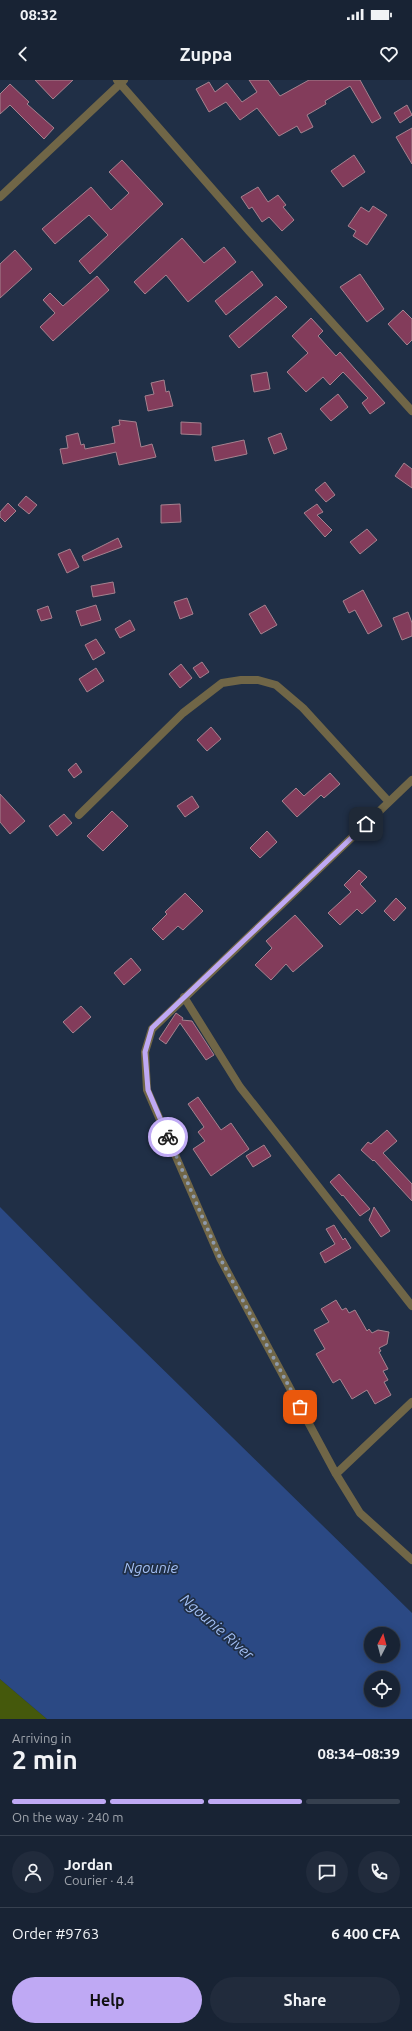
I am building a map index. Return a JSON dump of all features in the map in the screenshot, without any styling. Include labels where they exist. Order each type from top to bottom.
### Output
[{"type":"street","points":[[0,198],[120,81],[254,237],[412,412]]},
{"type":"street","points":[[80,815],[183,714],[222,684],[241,680],[258,680],[276,685],[303,708],[389,802]]},
{"type":"street","points":[[412,780],[152,1028],[145,1052],[148,1090],[220,1258],[336,1474],[360,1513],[412,1560]]},
{"type":"street","points":[[184,997],[240,1087],[412,1306]]},
{"type":"street","points":[[336,1474],[412,1402]]},
{"type":"green space","points":[[0,1679],[47,1719],[0,1719]]},
{"type":"water","name":"Ngounie","points":[[0,1207],[89,1297],[412,1613],[412,1719],[47,1719],[0,1679]]},
{"type":"building","points":[[35,80],[73,80],[53,99]]},
{"type":"building","points":[[249,80],[268,80],[280,96],[309,80],[360,80],[381,118],[372,123],[350,86],[325,101],[326,104],[307,115],[313,127],[301,133],[297,126],[279,136],[257,108],[240,120],[226,102],[209,112],[196,89],[209,82],[215,92],[227,83],[242,102],[257,92]]},
{"type":"building","points":[[10,84],[29,102],[27,104],[54,128],[44,139],[10,105],[0,114],[0,94]]},
{"type":"building","points":[[407,105],[412,115],[400,123],[394,113]]},
{"type":"building","points":[[412,128],[412,164],[396,137]]},
{"type":"building","points":[[354,155],[365,172],[343,187],[331,171]]},
{"type":"building","points":[[122,160],[163,204],[90,274],[79,261],[108,235],[89,215],[55,244],[42,229],[91,187],[111,210],[129,193],[109,172]]},
{"type":"building","points":[[258,187],[268,202],[278,195],[286,205],[283,207],[294,220],[282,231],[269,217],[262,222],[252,207],[249,209],[241,197]]},
{"type":"building","points":[[373,206],[387,215],[367,245],[353,236],[356,231],[348,226],[361,207],[369,212]]},
{"type":"building","points":[[182,238],[204,263],[224,247],[236,262],[188,302],[166,275],[145,294],[134,282]]},
{"type":"building","points":[[15,250],[32,269],[0,298],[0,264]]},
{"type":"building","points":[[252,271],[263,285],[226,315],[215,301]]},
{"type":"building","points":[[360,274],[384,309],[367,322],[340,287]]},
{"type":"building","points":[[97,276],[109,290],[53,341],[40,327],[55,313],[43,300],[50,293],[63,306]]},
{"type":"building","points":[[276,296],[287,307],[239,348],[229,336]]},
{"type":"building","points":[[403,310],[412,319],[412,340],[407,345],[388,324]]},
{"type":"building","points":[[311,318],[323,331],[318,336],[336,356],[340,352],[385,403],[370,414],[362,403],[368,398],[343,372],[330,385],[323,377],[306,392],[287,372],[308,353],[292,336]]},
{"type":"building","points":[[267,372],[270,389],[254,392],[251,375]]},
{"type":"building","points":[[164,380],[166,392],[169,391],[173,406],[148,411],[145,396],[154,394],[151,383]]},
{"type":"building","points":[[338,394],[348,407],[331,421],[320,409]]},
{"type":"building","points":[[119,420],[136,422],[141,447],[152,444],[156,457],[119,465],[116,452],[63,464],[60,449],[68,448],[66,436],[78,433],[81,445],[84,444],[85,449],[115,443],[112,427],[120,425]]},
{"type":"building","points":[[181,422],[201,423],[201,435],[181,434]]},
{"type":"building","points":[[281,433],[287,449],[274,454],[268,438]]},
{"type":"building","points":[[244,440],[247,454],[215,461],[212,447]]},
{"type":"building","points":[[404,463],[412,469],[412,488],[395,476]]},
{"type":"building","points":[[325,482],[335,495],[326,502],[315,490]]},
{"type":"building","points":[[26,496],[37,505],[29,514],[18,505]]},
{"type":"building","points":[[8,503],[16,511],[5,522],[0,517],[0,512]]},
{"type":"building","points":[[180,504],[181,522],[161,523],[161,505]]},
{"type":"building","points":[[317,504],[323,512],[317,515],[332,530],[325,537],[304,513]]},
{"type":"building","points":[[367,529],[377,540],[360,554],[350,542]]},
{"type":"building","points":[[118,538],[122,547],[84,561],[82,556]]},
{"type":"building","points":[[70,549],[79,567],[67,573],[58,554]]},
{"type":"building","points":[[113,582],[115,593],[93,597],[91,586]]},
{"type":"building","points":[[363,590],[382,626],[368,634],[355,610],[349,613],[343,601]]},
{"type":"building","points":[[187,598],[193,614],[180,619],[174,602]]},
{"type":"building","points":[[96,605],[101,620],[81,626],[76,611]]},
{"type":"building","points":[[265,605],[277,625],[261,634],[249,614]]},
{"type":"building","points":[[48,606],[52,618],[41,621],[37,610]]},
{"type":"building","points":[[408,612],[412,623],[412,636],[402,640],[393,618]]},
{"type":"building","points":[[130,620],[135,630],[120,638],[115,629]]},
{"type":"building","points":[[96,639],[105,653],[93,660],[85,645]]},
{"type":"building","points":[[202,662],[209,672],[200,678],[193,668]]},
{"type":"building","points":[[181,664],[192,678],[180,688],[169,674]]},
{"type":"building","points":[[96,668],[104,681],[87,692],[79,679]]},
{"type":"building","points":[[211,727],[221,739],[207,751],[197,740]]},
{"type":"building","points":[[76,763],[82,772],[74,778],[68,770]]},
{"type":"building","points":[[330,773],[340,784],[324,798],[321,795],[297,817],[282,801],[296,788],[304,796]]},
{"type":"building","points":[[0,794],[25,821],[10,834],[0,822]]},
{"type":"building","points":[[192,796],[199,807],[185,817],[177,806]]},
{"type":"building","points":[[112,811],[128,826],[103,851],[87,836]]},
{"type":"building","points":[[64,814],[72,823],[57,836],[49,826]]},
{"type":"building","points":[[267,831],[277,842],[260,858],[250,848]]},
{"type":"building","points":[[359,870],[367,877],[360,884],[376,901],[362,914],[357,909],[340,925],[328,913],[351,892],[344,885]]},
{"type":"building","points":[[185,893],[203,911],[183,930],[178,926],[163,940],[152,929],[167,914],[165,912]]},
{"type":"building","points":[[396,898],[406,908],[394,921],[384,911]]},
{"type":"building","points":[[295,915],[323,946],[293,972],[286,964],[271,980],[255,965],[272,948],[266,941]]},
{"type":"building","points":[[131,958],[141,970],[124,985],[114,973]]},
{"type":"building","points":[[81,1006],[91,1017],[73,1033],[63,1022]]},
{"type":"building","points":[[176,1013],[183,1018],[182,1020],[192,1021],[214,1055],[206,1060],[180,1023],[166,1044],[159,1039]]},
{"type":"building","points":[[198,1097],[221,1130],[231,1123],[249,1149],[211,1176],[193,1149],[205,1141],[198,1132],[204,1127],[188,1104]]},
{"type":"building","points":[[387,1130],[397,1141],[383,1153],[412,1184],[412,1201],[374,1160],[373,1161],[361,1150],[368,1142],[371,1144]]},
{"type":"building","points":[[264,1145],[271,1156],[253,1167],[246,1156]]},
{"type":"building","points":[[339,1174],[370,1209],[360,1216],[330,1182]]},
{"type":"building","points":[[374,1207],[390,1231],[381,1237],[369,1220]]},
{"type":"building","points":[[334,1225],[343,1240],[345,1238],[351,1248],[325,1263],[320,1253],[335,1244],[326,1229]]},
{"type":"building","points":[[336,1300],[342,1310],[346,1308],[349,1313],[355,1310],[367,1331],[369,1329],[372,1333],[378,1330],[389,1332],[387,1344],[379,1348],[381,1351],[379,1352],[388,1369],[383,1371],[388,1380],[384,1382],[391,1395],[375,1404],[367,1390],[352,1399],[340,1379],[333,1383],[316,1354],[325,1349],[314,1330],[329,1322],[321,1309]]},
{"type":"way so far","points":[[168,1137],[220,1258],[300,1407]]},
{"type":"route","points":[[168,1137],[148,1090],[145,1052],[152,1028],[366,824]]},
{"type":"water label","name":"Ngounie River","points":[[217,1627]]}]
